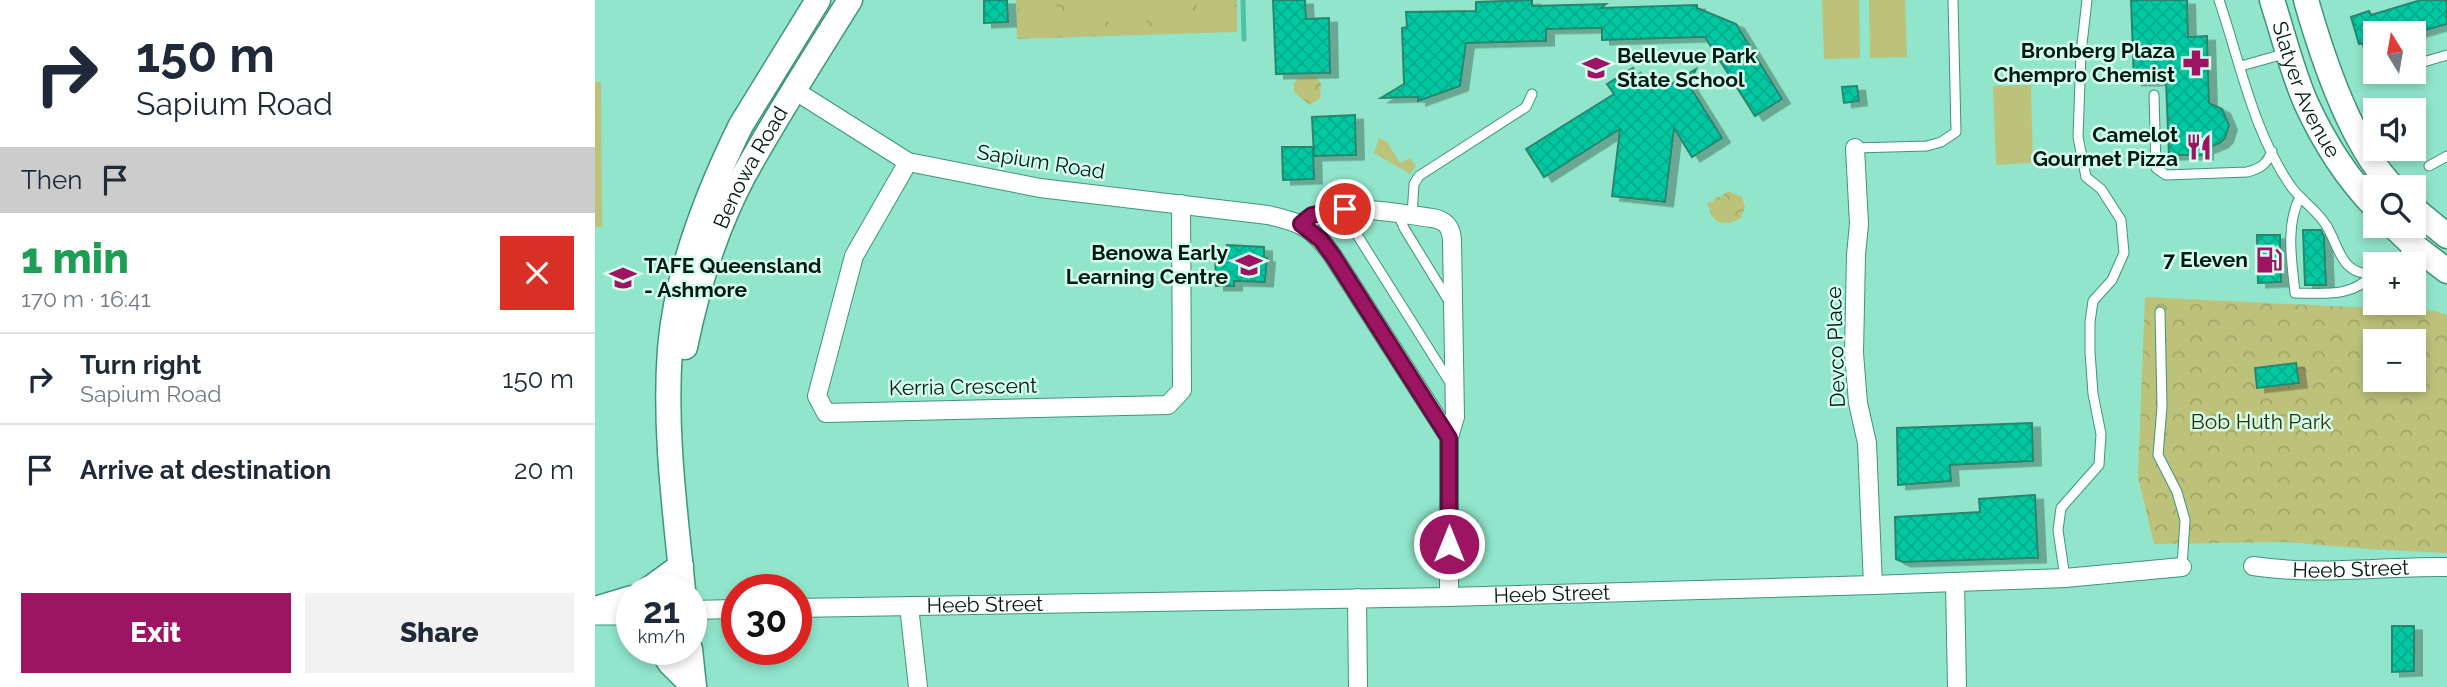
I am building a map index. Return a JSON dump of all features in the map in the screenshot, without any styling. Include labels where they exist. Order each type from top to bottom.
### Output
[{"type":"main road","name":"Benowa Road","points":[[682,574],[668,430],[670,347],[684,277],[696,232],[741,125],[818,0]]},
{"type":"main road","name":"Benowa Road","points":[[668,430],[686,342],[717,235],[743,177],[850,0]]},
{"type":"main road","name":"Slatyer Avenue","points":[[2272,0],[2306,103],[2335,157],[2363,195]]},
{"type":"main road","name":"Slatyer Avenue","points":[[2306,0],[2320,48],[2360,141],[2381,175]]},
{"type":"main road","points":[[2426,263],[2447,271]]},
{"type":"main road","points":[[595,611],[616,611]]},
{"type":"main road","points":[[672,665],[694,687]]},
{"type":"main road","points":[[692,665],[694,687]]},
{"type":"street","name":"Sapium Road","points":[[794,90],[908,162],[1040,188],[1268,215],[1301,224],[1321,240],[1333,256],[1449,438]]},
{"type":"street","name":"Devco Place","points":[[1856,148],[1859,223],[1854,352],[1858,403],[1867,443],[1873,585]]},
{"type":"street","name":"Kerria Crescent","points":[[908,162],[854,256],[817,396],[826,413],[1168,405],[1182,390],[1181,204]]},
{"type":"street","points":[[1301,224],[1312,215],[1345,209],[1443,220],[1449,227],[1452,240],[1454,388],[1454,425],[1449,438],[1449,597]]},
{"type":"street","name":"Heeb Street","points":[[2253,566],[2286,571],[2447,566]]},
{"type":"street","name":"Heeb Street","points":[[812,608],[1449,597],[1873,585],[2065,578],[2182,567]]},
{"type":"street","points":[[1955,582],[1957,687]]},
{"type":"street","points":[[1357,598],[1358,687]]},
{"type":"street","points":[[909,606],[918,687]]},
{"type":"lane","points":[[1856,148],[1927,146],[1941,142],[1956,132],[1953,0]]},
{"type":"lane","points":[[2065,578],[2058,530],[2061,508],[2099,465],[2101,434],[2093,394],[2090,322],[2094,300],[2112,280],[2124,253],[2121,220],[2101,189],[2086,177],[2078,137],[2081,53],[2087,0]]},
{"type":"lane","points":[[2220,0],[2259,128],[2291,186],[2326,224],[2341,260],[2357,272],[2363,273]]},
{"type":"lane","points":[[2241,66],[2289,53]]},
{"type":"lane","points":[[2426,61],[2447,55]]},
{"type":"lane","points":[[1451,306],[1404,228],[1414,184],[1419,176],[1526,107],[1532,94]]},
{"type":"lane","points":[[2154,95],[2155,167],[2166,175],[2247,172],[2265,164],[2272,152]]},
{"type":"lane","points":[[2429,166],[2447,156]]},
{"type":"lane","points":[[2300,197],[2291,227],[2295,293],[2336,293],[2363,286]]},
{"type":"lane","points":[[1345,209],[1349,222],[1454,388]]},
{"type":"lane","points":[[2408,252],[2430,222]]},
{"type":"lane","points":[[2160,312],[2162,407],[2158,455],[2177,492],[2185,520],[2182,567]]},
{"type":"green space","points":[[1016,0],[1237,0],[1237,32],[1017,39]]},
{"type":"green space","points":[[1019,0],[1056,0],[1058,37],[1020,38]]},
{"type":"green space","points":[[1064,0],[1101,0],[1102,34],[1065,36]]},
{"type":"green space","points":[[1108,0],[1145,0],[1146,32],[1109,34]]},
{"type":"green space","points":[[1151,0],[1188,0],[1190,31],[1152,33]]},
{"type":"green space","points":[[1197,0],[1234,0],[1235,30],[1198,32]]},
{"type":"green space","points":[[1822,0],[1859,0],[1860,58],[1824,59]]},
{"type":"green space","points":[[1869,0],[1905,0],[1907,57],[1870,58]]},
{"type":"green space","points":[[1315,77],[1321,83],[1320,98],[1310,105],[1294,92],[1294,83],[1298,78]]},
{"type":"green space","points":[[595,82],[601,82],[602,227],[595,227]]},
{"type":"green space","points":[[2031,85],[2033,163],[1996,165],[1993,86]]},
{"type":"green space","points":[[1379,138],[1387,142],[1400,163],[1410,158],[1416,166],[1410,174],[1374,153]]},
{"type":"green space","points":[[1728,191],[1742,197],[1745,207],[1741,218],[1730,223],[1718,222],[1712,216],[1707,203]]},
{"type":"green space","name":"Bob Huth Park","points":[[2145,297],[2363,307],[2363,315],[2426,315],[2426,311],[2447,315],[2447,553],[2285,542],[2154,544],[2138,477]]},
{"type":"building","points":[[984,0],[1007,0],[1008,22],[984,23]]},
{"type":"building","points":[[1273,0],[1305,0],[1306,19],[1329,18],[1330,73],[1276,74]]},
{"type":"building","points":[[1532,0],[1532,6],[1606,4],[1601,8],[1697,5],[1697,8],[1736,24],[1782,99],[1755,116],[1705,37],[1602,40],[1602,28],[1546,29],[1546,41],[1466,43],[1460,86],[1418,101],[1418,97],[1381,98],[1404,84],[1402,28],[1407,27],[1406,12],[1476,11],[1476,2]]},
{"type":"building","points":[[2131,0],[2187,0],[2188,37],[2207,36],[2209,103],[2222,109],[2229,125],[2225,138],[2205,149],[2205,155],[2169,155],[2166,81],[2134,81]]},
{"type":"building","points":[[2421,0],[2447,0],[2447,24],[2426,30],[2426,21],[2363,21],[2363,46],[2359,44],[2351,17],[2369,11],[2371,15]]},
{"type":"building","points":[[1633,68],[1641,83],[1656,74],[1665,88],[1696,69],[1689,85],[1722,138],[1692,157],[1674,128],[1665,202],[1612,196],[1620,129],[1544,177],[1526,149],[1614,94],[1607,84]]},
{"type":"building","points":[[1857,86],[1859,101],[1844,103],[1842,87]]},
{"type":"building","points":[[1355,115],[1356,155],[1314,156],[1312,117]]},
{"type":"building","points":[[1282,147],[1313,147],[1314,179],[1283,180]]},
{"type":"building","points":[[2303,230],[2321,230],[2324,237],[2326,285],[2305,285]]},
{"type":"building","points":[[2257,235],[2280,235],[2281,282],[2258,283]]},
{"type":"building","points":[[1227,245],[1264,247],[1264,257],[1267,258],[1265,282],[1234,281],[1234,286],[1216,286],[1215,251],[1227,251]]},
{"type":"building","points":[[2296,363],[2299,383],[2257,388],[2255,368]]},
{"type":"building","points":[[2032,423],[2033,461],[1950,465],[1951,481],[1898,485],[1897,428]]},
{"type":"building","points":[[2035,495],[2038,558],[1903,562],[1896,559],[1895,517],[1980,512],[1979,499]]},
{"type":"building","points":[[2392,626],[2414,626],[2414,671],[2392,672]]},
{"type":"waterway","points":[[1243,0],[1244,39]]},
{"type":"place","name":"Bronberg Plaza Chempro Chemist","points":[[2196,63]]},
{"type":"place","name":"Bellevue Park State School","points":[[1596,68]]},
{"type":"place","name":"Camelot Gourmet Pizza","points":[[2199,147]]},
{"type":"place","name":"7 Eleven","points":[[2269,260]]},
{"type":"place","name":"Benowa Early Learning Centre","points":[[1249,265]]},
{"type":"place","name":"TAFE Queensland - Ashmore","points":[[623,278]]},
{"type":"route","points":[[1345,209],[1312,215],[1301,224],[1321,240],[1333,256],[1449,438],[1449,544]]}]
